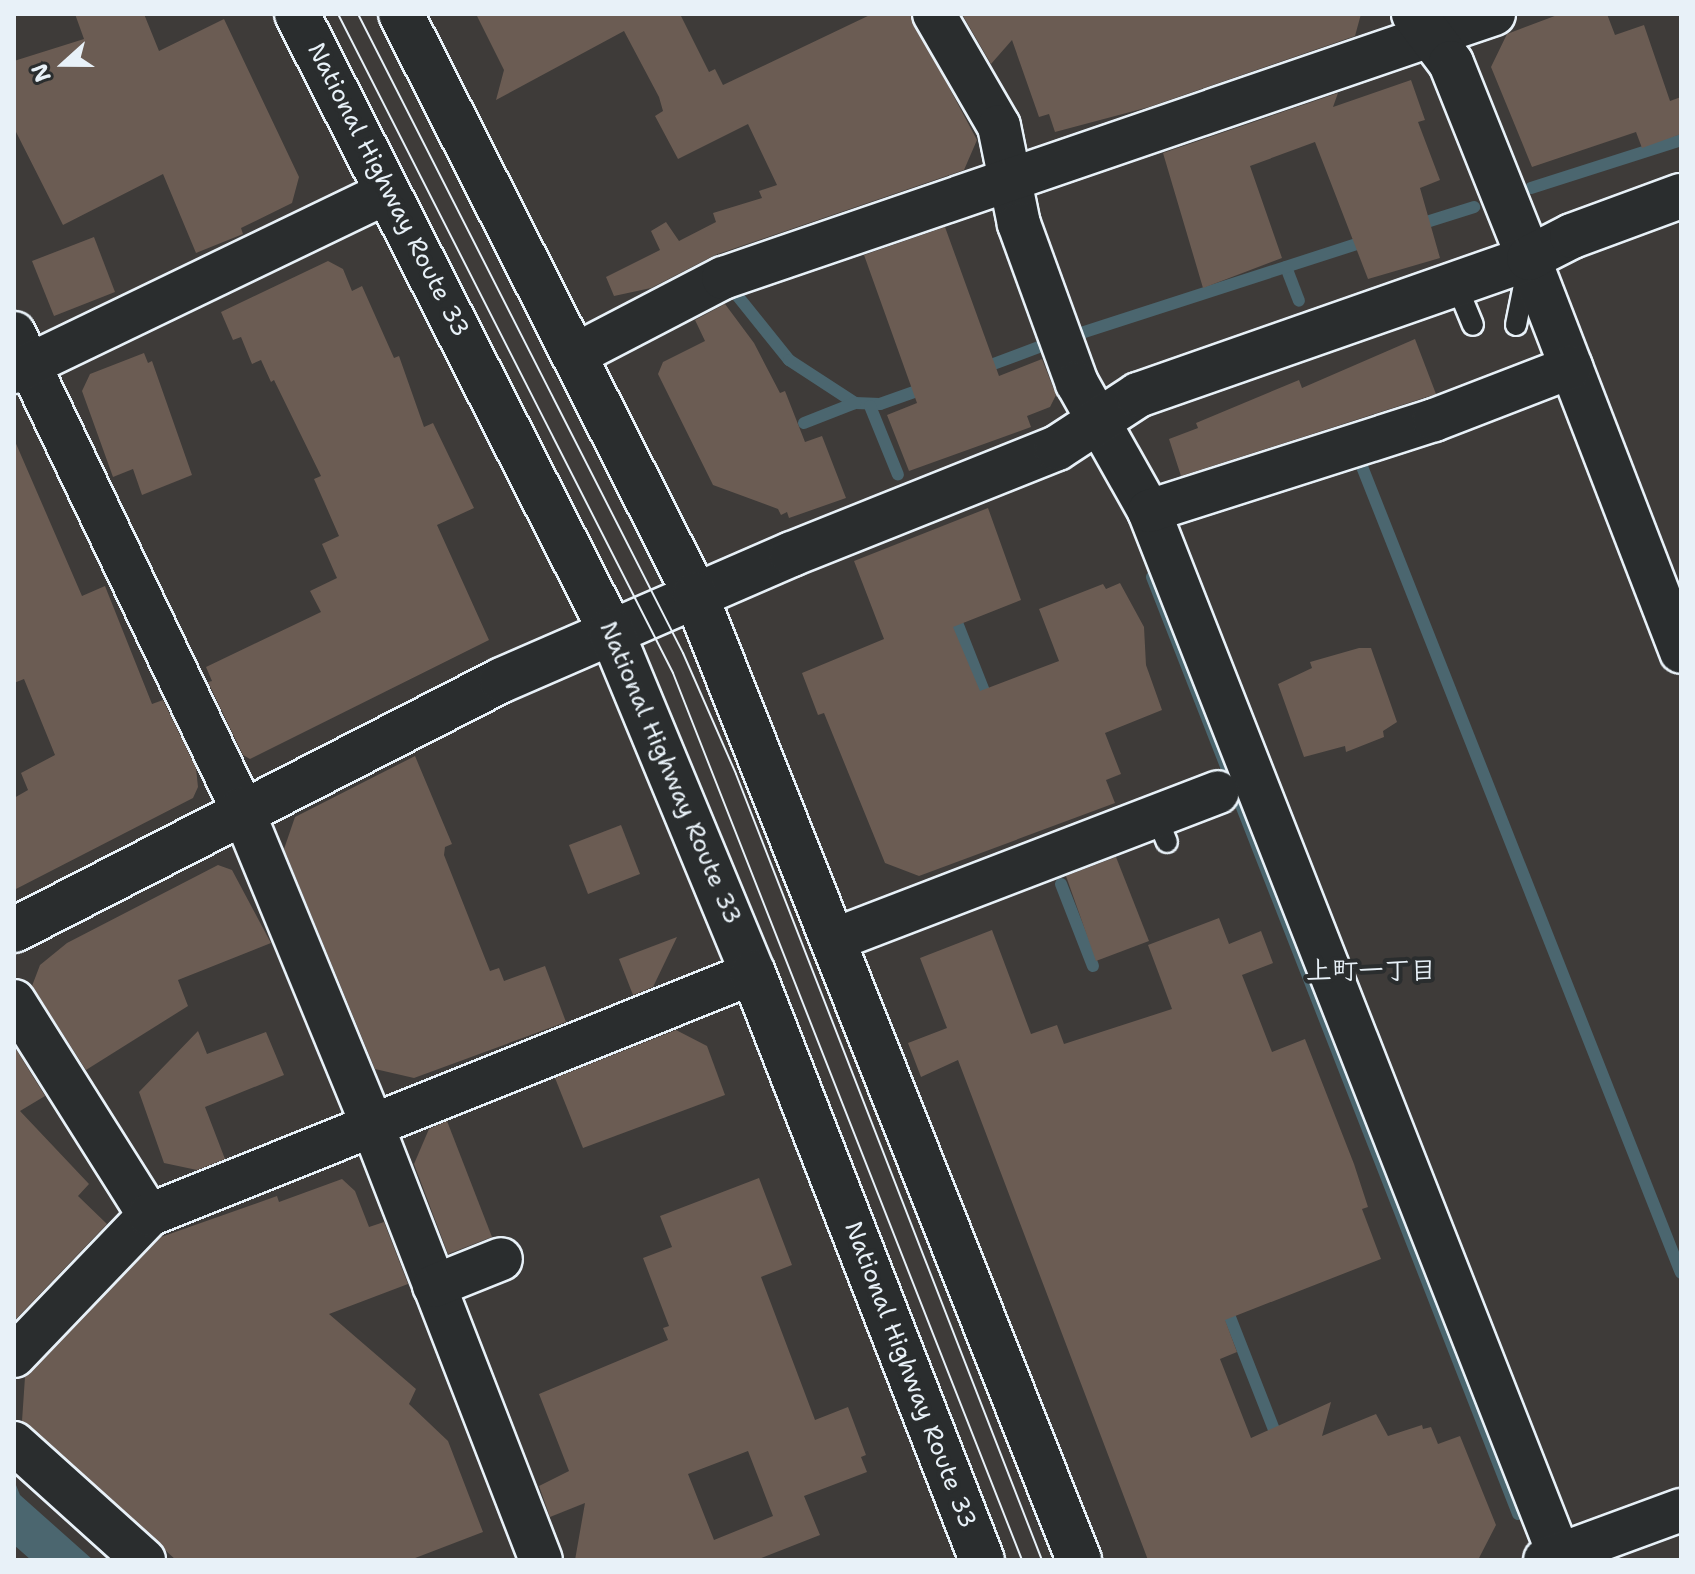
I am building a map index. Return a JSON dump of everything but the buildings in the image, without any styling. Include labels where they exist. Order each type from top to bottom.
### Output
[{"type":"main road","name":"National Highway Route 33","points":[[297,14],[611,631],[753,973],[982,1560]]},
{"type":"main road","points":[[401,14],[695,594],[1079,1560]]},
{"type":"main road","points":[[1424,25],[1451,63],[1529,258]]},
{"type":"main road","points":[[14,930],[242,809],[611,631],[1057,448],[1138,395],[1529,258],[1572,236],[1681,196]]},
{"type":"street","points":[[934,14],[999,126],[1019,224],[1058,332],[1097,421],[1149,511],[1281,822],[1555,1558],[1681,1510]]},
{"type":"street","points":[[575,355],[723,278],[1009,178],[1424,25],[1494,14]]},
{"type":"street","points":[[388,192],[19,357],[242,809],[373,1127],[541,1560]]},
{"type":"street","points":[[1529,258],[1681,652]]},
{"type":"street","points":[[1149,511],[1434,420],[1571,367]]},
{"type":"street","points":[[833,940],[1012,885],[1161,828],[1218,792]]},
{"type":"street","points":[[14,1356],[149,1215],[753,973]]},
{"type":"street","points":[[14,1001],[149,1215]]},
{"type":"street","points":[[434,1286],[501,1259]]},
{"type":"street","points":[[14,1443],[144,1560]]},
{"type":"lane","points":[[1516,325],[1529,258]]},
{"type":"lane","points":[[1456,284],[1473,325]]},
{"type":"water","points":[[14,1480],[20,1495],[93,1560],[31,1560],[14,1545]]},
{"type":"waterway","points":[[1531,188],[1681,140]]},
{"type":"waterway","points":[[1417,225],[1474,207]]},
{"type":"waterway","points":[[1075,335],[1369,240]]},
{"type":"waterway","points":[[1286,267],[1299,301]]},
{"type":"waterway","points":[[736,294],[789,360],[855,403],[880,404],[928,387]]},
{"type":"waterway","points":[[980,369],[1042,346]]},
{"type":"waterway","points":[[804,423],[855,403]]},
{"type":"waterway","points":[[870,406],[898,475]]},
{"type":"waterway","points":[[1359,459],[1681,1273]]},
{"type":"waterway","points":[[1152,577],[1518,1514]]},
{"type":"waterway","points":[[952,610],[989,704]]},
{"type":"waterway","points":[[1061,884],[1093,966]]},
{"type":"waterway","points":[[1224,1302],[1279,1442]]},
{"type":"tram line","points":[[338,14],[673,673],[1022,1560]]},
{"type":"tram line","points":[[358,14],[683,653],[736,774],[1042,1560]]},
{"type":"district","name":"上町一丁目","points":[[1371,970]]}]
